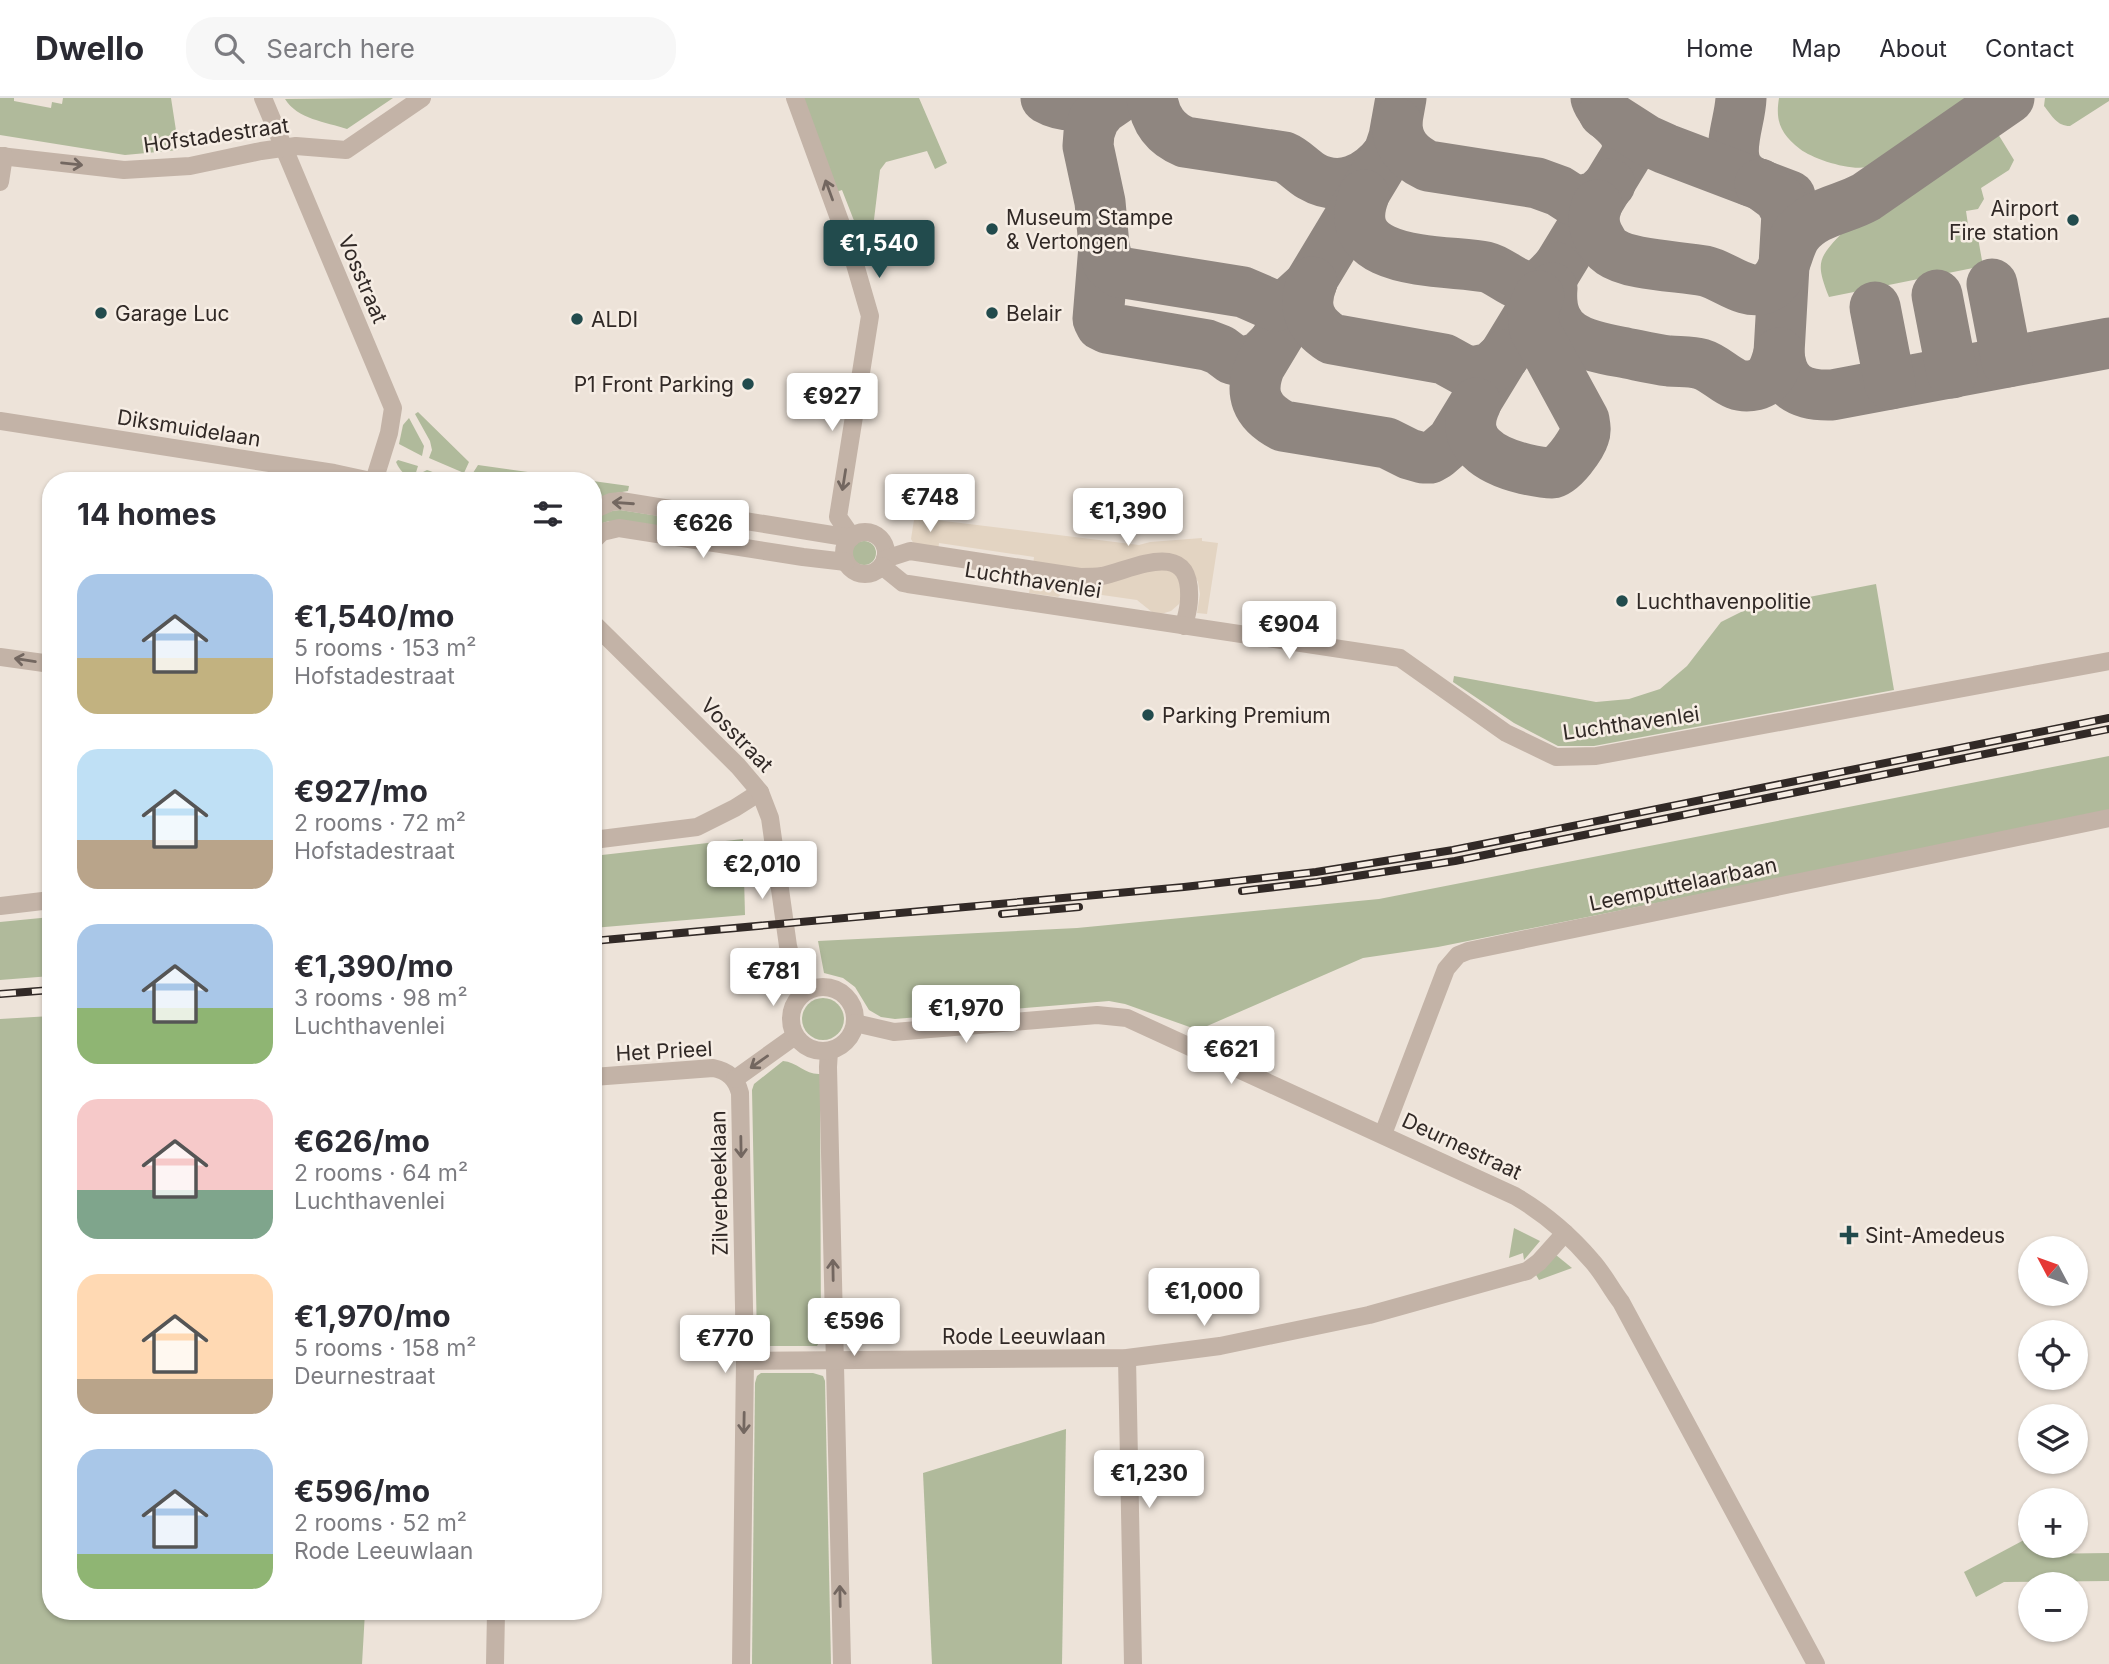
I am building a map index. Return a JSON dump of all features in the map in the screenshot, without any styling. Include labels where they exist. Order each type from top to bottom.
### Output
[{"type":"street","name":"Vosstraat","points":[[263,98],[393,408],[389,433],[375,472]]},
{"type":"street","name":"Hofstadestraat","points":[[2,156],[124,170],[190,166],[296,146],[346,150],[422,98]]},
{"type":"street","points":[[795,98],[852,254],[870,316],[838,517],[852,537]]},
{"type":"street","points":[[0,182],[2,156]]},
{"type":"street","name":"Diksmuidelaan","points":[[0,421],[303,472]]},
{"type":"street","points":[[602,506],[621,501],[852,537],[863,533],[874,534],[886,550],[884,562]]},
{"type":"street","points":[[707,541],[710,515]]},
{"type":"street","name":"Luchthavenlei","points":[[602,532],[619,528],[846,562],[855,572],[862,574],[875,572],[884,562],[910,551],[1080,577],[1101,576],[1146,562],[1173,563],[1180,568],[1187,581],[1189,599],[1184,626]]},
{"type":"street","points":[[846,562],[844,550],[852,537]]},
{"type":"street","name":"Luchthavenlei","points":[[884,562],[902,583],[1400,658],[1506,733],[1556,757],[1596,756],[2109,661]]},
{"type":"street","name":"Vosstraat","points":[[602,632],[738,766],[760,792],[770,818],[788,946],[793,966],[805,992]]},
{"type":"street","points":[[0,657],[42,663]]},
{"type":"street","points":[[602,838],[697,827],[760,792]]},
{"type":"street","name":"Leemputtelaarbaan","points":[[1383,1134],[1446,969],[1458,955],[2109,818]]},
{"type":"street","points":[[0,905],[42,901]]},
{"type":"street","points":[[829,987],[849,1000],[855,1023],[852,1033],[839,1047],[820,1051],[810,1049],[795,1036],[791,1025],[791,1012],[796,1001],[805,992],[829,987]]},
{"type":"street","name":"Deurnestraat","points":[[855,1023],[894,1032],[1097,1015],[1128,1018],[1383,1134],[1539,1210],[1593,1261],[1621,1303],[1816,1664]]},
{"type":"street","name":"Zilverbeeklaan","points":[[741,1664],[745,1361],[740,1093],[735,1079],[795,1036]]},
{"type":"street","points":[[829,1051],[842,1664]]},
{"type":"street","name":"Het Prieel","points":[[602,1076],[713,1068],[723,1070],[735,1079]]},
{"type":"street","name":"Rode Leeuwlaan","points":[[835,1360],[1127,1358],[1220,1346],[1369,1315],[1527,1271],[1565,1233]]},
{"type":"street","points":[[1127,1358],[1133,1664]]},
{"type":"street","points":[[745,1361],[835,1360]]},
{"type":"street","points":[[495,1664],[496,1620]]},
{"type":"green space","points":[[0,98],[14,98],[14,101],[51,108],[52,102],[62,104],[63,98],[171,98],[179,150],[125,155],[0,135]]},
{"type":"green space","points":[[393,98],[347,129],[304,115],[290,106],[285,99]]},
{"type":"green space","points":[[802,98],[919,98],[947,163],[935,169],[927,151],[886,162],[880,170],[872,236],[881,258],[871,264],[842,190],[836,192]]},
{"type":"green space","points":[[1779,98],[1976,98],[1892,157],[1860,168],[1822,160],[1793,143],[1784,133],[1779,121]]},
{"type":"green space","points":[[2045,98],[2109,98],[2109,101],[2070,126],[2052,117],[2044,106]]},
{"type":"green space","points":[[1985,134],[1998,134],[2014,160],[2009,170],[1981,188],[1984,199],[1978,209],[1966,211],[1970,238],[1978,238],[1983,266],[1829,297],[1822,276],[1822,261],[1844,231]]},
{"type":"green space","points":[[418,412],[469,462],[464,472],[429,458],[432,450],[430,441],[415,414]]},
{"type":"green space","points":[[409,418],[424,446],[422,456],[399,444],[403,425]]},
{"type":"green space","points":[[398,460],[418,466],[416,472],[402,472],[396,462]]},
{"type":"green space","points":[[478,465],[528,472],[474,472]]},
{"type":"green space","points":[[602,482],[629,486],[628,491],[602,497]]},
{"type":"green space","points":[[620,510],[692,521],[691,532],[609,521],[602,523],[602,515]]},
{"type":"green space","points":[[864,541],[872,545],[876,553],[872,561],[864,565],[856,561],[852,553],[856,545]]},
{"type":"green space","points":[[1876,584],[1894,690],[1594,746],[1558,746],[1514,723],[1453,682],[1454,676],[1596,702],[1629,699],[1660,689],[1687,666],[1721,622],[1747,609]]},
{"type":"green space","points":[[2109,756],[2109,810],[2100,814],[1438,947],[1363,958],[1198,1030],[1125,1004],[1109,1001],[895,1019],[881,1017],[869,1010],[855,987],[843,978],[824,973],[818,941],[1077,928],[1379,899]]},
{"type":"green space","points":[[743,839],[745,915],[602,927],[602,855]]},
{"type":"green space","points":[[42,918],[42,977],[0,980],[0,922]]},
{"type":"green space","points":[[823,998],[838,1004],[844,1019],[838,1034],[823,1040],[808,1034],[802,1019],[808,1004]]},
{"type":"green space","points":[[42,1017],[42,1620],[365,1620],[362,1664],[0,1664],[0,1019]]},
{"type":"green space","points":[[783,1061],[810,1073],[820,1074],[821,1339],[817,1346],[763,1346],[757,1340],[752,1090],[754,1084]]},
{"type":"green space","points":[[1514,1228],[1540,1241],[1524,1260],[1523,1253],[1509,1258]]},
{"type":"green space","points":[[1556,1255],[1572,1268],[1539,1280],[1536,1275]]},
{"type":"green space","points":[[761,1373],[813,1373],[823,1376],[825,1381],[831,1664],[752,1664],[755,1383]]},
{"type":"green space","points":[[1066,1429],[1062,1664],[932,1664],[923,1473]]},
{"type":"green space","points":[[2018,1543],[2018,1558],[2088,1558],[2088,1553],[2109,1553],[2109,1581],[2088,1581],[2088,1572],[2018,1572],[2018,1582],[2004,1582],[1976,1597],[1964,1572]]},
{"type":"shaded area","points":[[916,507],[926,508],[928,515],[936,520],[1139,545],[1202,538],[1202,541],[1218,543],[1207,614],[1197,613],[1200,594],[1198,582],[1191,570],[1095,572],[1033,565],[1034,557],[939,543],[938,551],[915,546],[911,539]]},
{"type":"shaded area","points":[[1169,569],[1176,575],[1183,597],[1179,604],[1171,611],[1161,614],[1152,612],[1137,600],[1067,590],[1058,597],[1029,593],[1032,575]]},
{"type":"taxiway","points":[[1046,98],[1069,105],[1110,98]]},
{"type":"taxiway","points":[[1118,98],[1102,109],[1094,119],[1088,146],[1100,202],[1104,246],[1098,319],[1101,325],[1207,345],[1232,359],[1244,362],[1260,357],[1272,345]]},
{"type":"taxiway","points":[[1152,98],[1162,125],[1178,139],[1284,157],[1322,181],[1353,181],[1372,170],[1388,154]]},
{"type":"taxiway","points":[[1401,98],[1389,152],[1260,366],[1255,393],[1266,415],[1283,426],[1387,443],[1423,458],[1437,454],[1452,441],[1626,156],[1626,137],[1596,98]]},
{"type":"taxiway","points":[[1741,98],[1734,154],[1741,173],[1751,181]]},
{"type":"taxiway","points":[[1597,205],[1594,220],[1598,235],[1607,249],[1620,257],[1643,263],[1705,271],[1750,289],[1765,288],[1772,284],[1781,272],[1793,241],[1804,226],[1866,197],[2009,98]]},
{"type":"taxiway","points":[[1604,113],[1646,140],[1666,149],[1790,196]]},
{"type":"taxiway","points":[[1397,123],[1399,137],[1405,149],[1428,166],[1537,183],[1559,191],[1573,200],[1581,201],[1597,196],[1610,184]]},
{"type":"taxiway","points":[[1760,184],[1779,198],[1787,213],[1779,353],[1784,374],[1802,391],[1832,395],[2109,343]]},
{"type":"taxiway","points":[[1364,195],[1360,219],[1366,236],[1380,248],[1422,260],[1486,267],[1516,283],[1529,286],[1542,282],[1557,268]]},
{"type":"taxiway","points":[[1104,246],[1108,263],[1119,272],[1243,292],[1275,306],[1290,302],[1312,282]]},
{"type":"taxiway","points":[[1312,282],[1308,300],[1310,315],[1318,328],[1332,339],[1444,359],[1472,372],[1491,368],[1505,355]]},
{"type":"taxiway","points":[[1992,284],[2007,362]]},
{"type":"taxiway","points":[[1552,288],[1552,305],[1562,328],[1570,336],[1593,346],[1657,359],[1701,364],[1733,383],[1747,386],[1760,383],[1769,377],[1779,353]]},
{"type":"taxiway","points":[[1937,295],[1952,373]]},
{"type":"taxiway","points":[[1476,403],[1471,417],[1474,439],[1481,448],[1501,461],[1525,469],[1552,473],[1566,463],[1579,446],[1585,432],[1584,420],[1535,330],[1534,313],[1539,296]]},
{"type":"taxiway","points":[[1875,307],[1890,384]]},
{"type":"railway","points":[[602,940],[1184,887],[1316,872],[1453,850],[2109,718]]},
{"type":"railway","points":[[1242,891],[1455,861],[2109,729]]},
{"type":"railway","points":[[1002,914],[1079,907]]},
{"type":"railway","points":[[0,994],[42,991]]},
{"type":"place","name":"Airport Fire station","points":[[2073,220]]},
{"type":"place","name":"Museum Stampe & Vertongen","points":[[992,229]]},
{"type":"place","name":"Garage Luc","points":[[101,313]]},
{"type":"place","name":"Belair","points":[[992,313]]},
{"type":"place","name":"ALDI","points":[[577,319]]},
{"type":"place","name":"P1 Front Parking","points":[[748,384]]},
{"type":"place","name":"Luchthavenpolitie","points":[[1622,601]]},
{"type":"place","name":"Parking Premium","points":[[1148,715]]},
{"type":"place","name":"Sint-Amedeus","points":[[1849,1235]]}]
